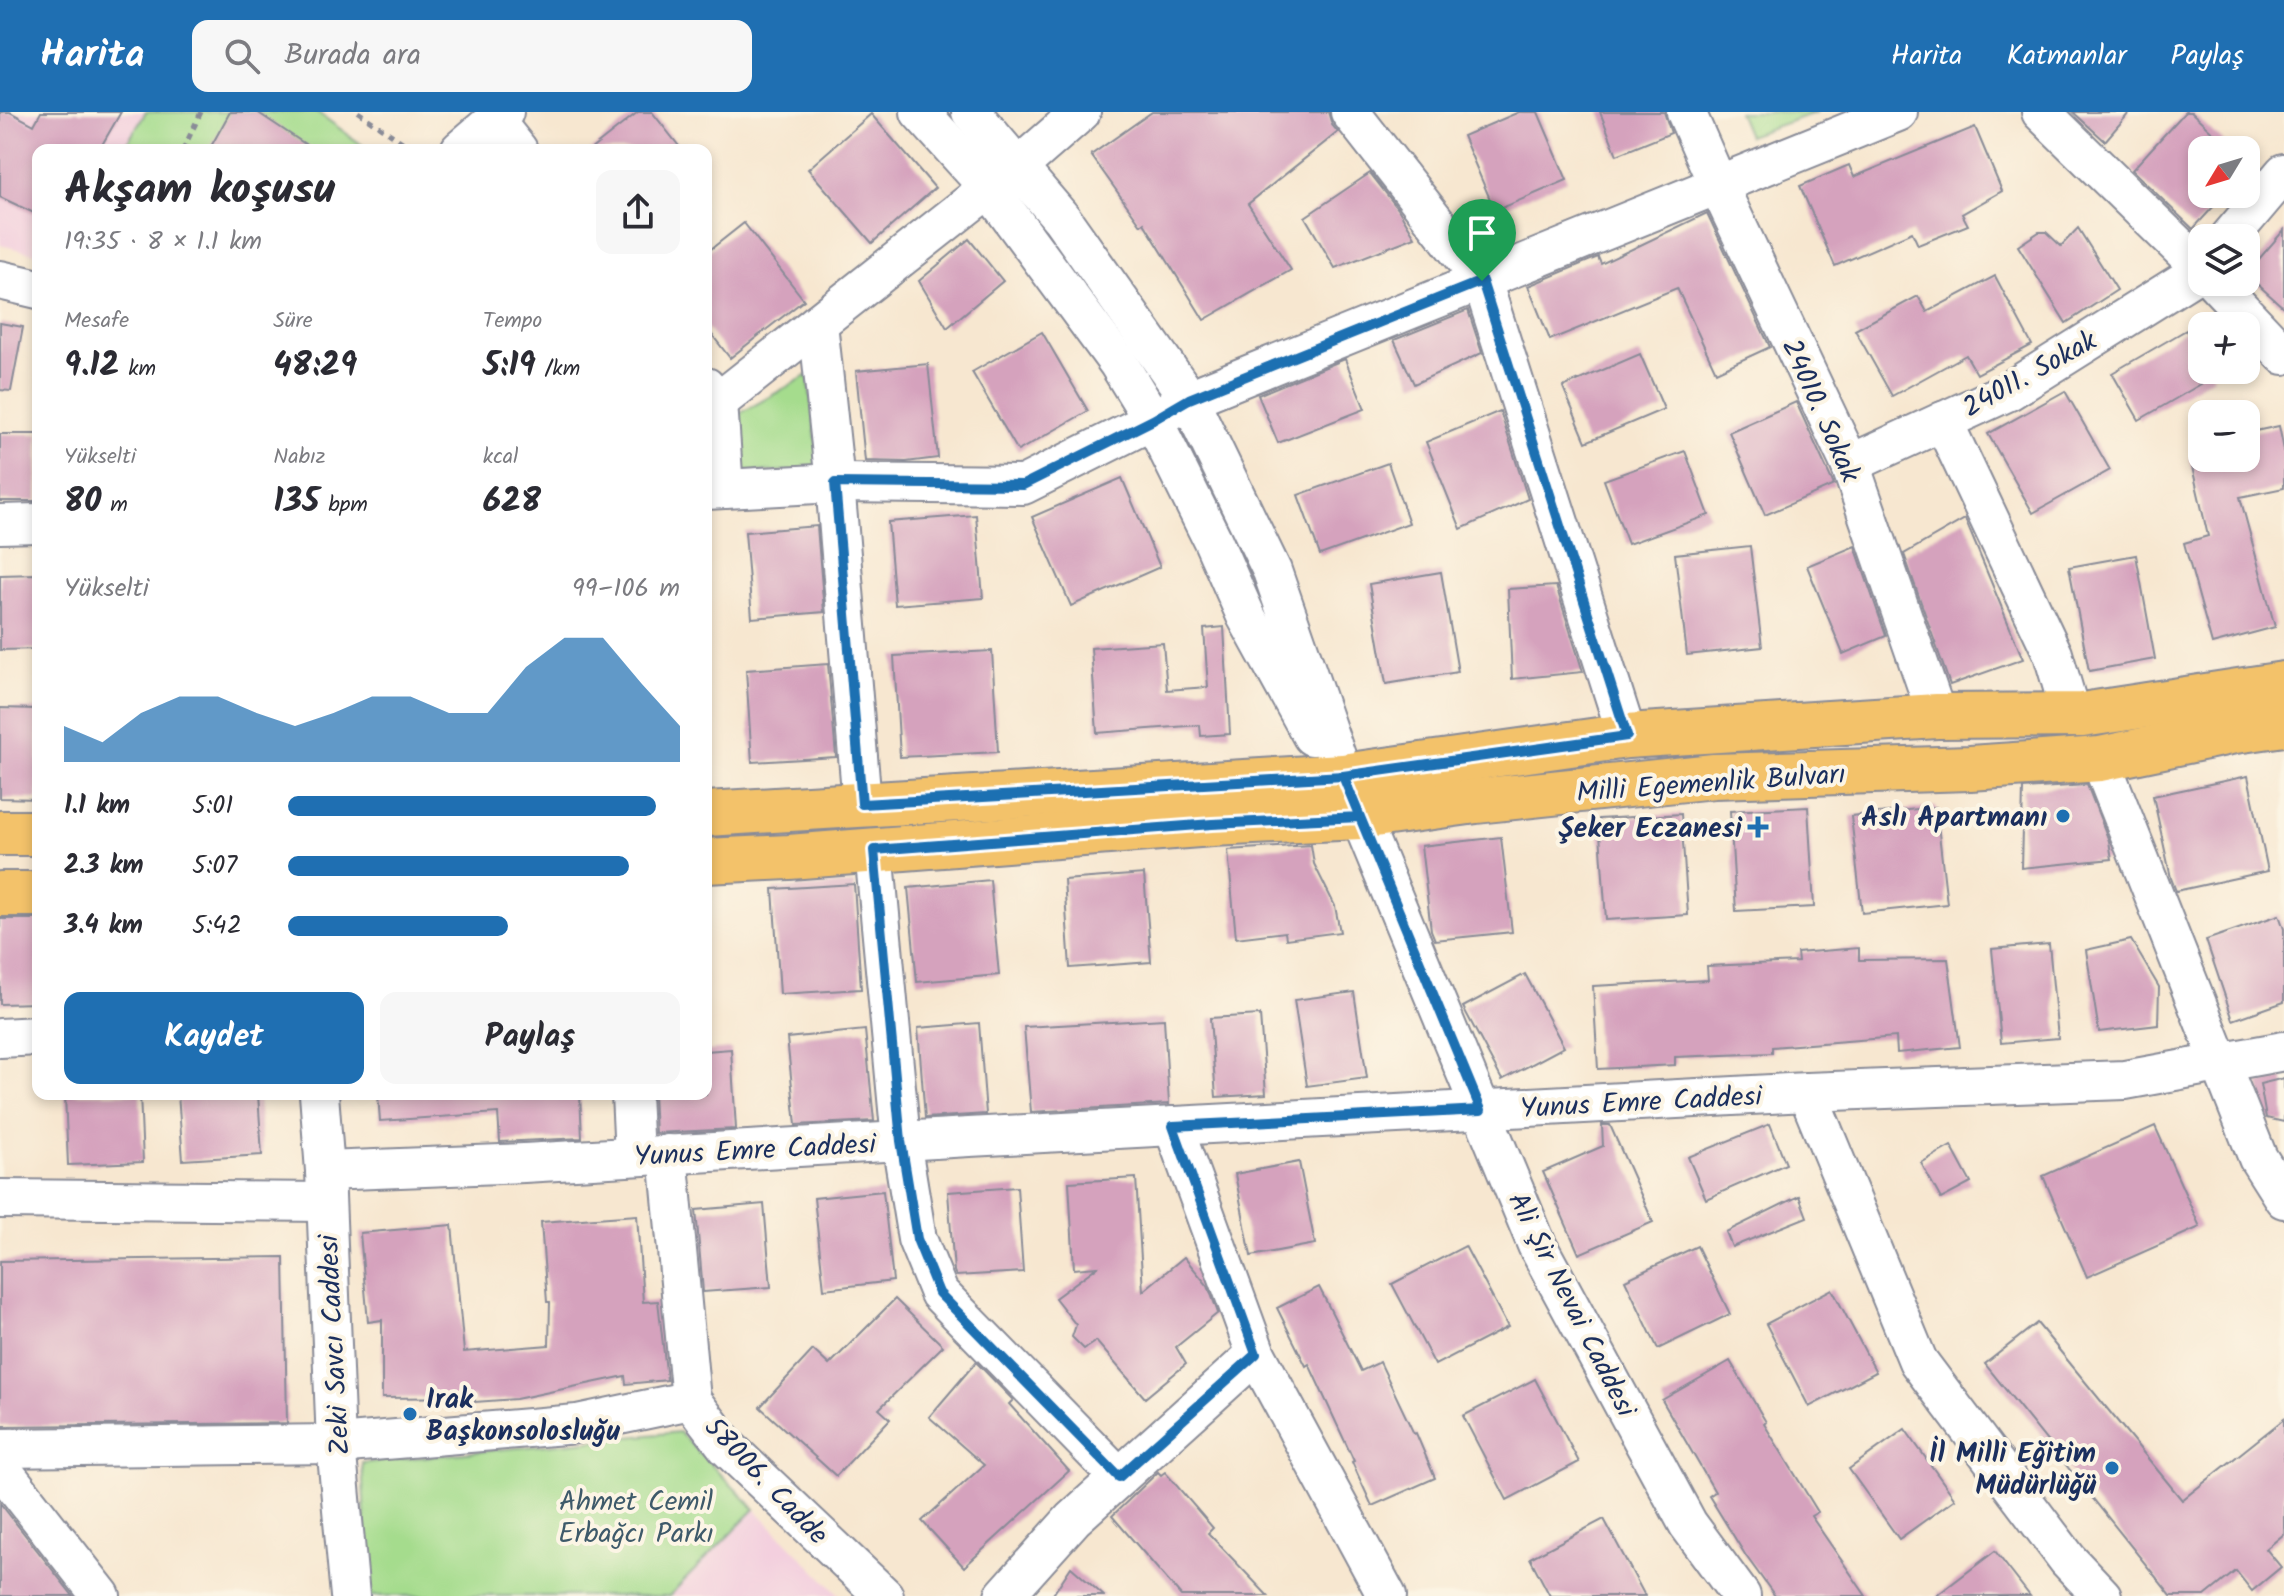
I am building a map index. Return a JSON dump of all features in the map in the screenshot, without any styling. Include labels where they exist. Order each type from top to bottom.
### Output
[{"type":"main road","name":"Milli Egemenlik Bulvarı","points":[[712,814],[1343,776],[1627,736],[1937,716],[2071,715],[2284,684]]},
{"type":"main road","name":"Milli Egemenlik Bulvarı","points":[[712,861],[1212,824],[1360,817],[1476,801],[1714,776],[1970,768],[2100,759],[2284,724]]},
{"type":"main road","points":[[0,833],[32,833]]},
{"type":"main road","points":[[0,894],[32,894]]},
{"type":"street","points":[[920,112],[1003,178],[1062,219],[1189,399],[1272,571],[1343,776]]},
{"type":"street","points":[[971,112],[1003,178],[1153,420],[1253,630],[1312,737],[1343,776]]},
{"type":"street","points":[[1081,112],[1003,178],[818,323],[712,394],[715,490],[835,483],[1023,485],[1189,399],[1898,112]]},
{"type":"street","points":[[1350,112],[1482,281],[1627,736]]},
{"type":"street","name":"24010. Sokak","points":[[1686,112],[1850,464],[1937,716]]},
{"type":"street","points":[[2041,112],[2188,255]]},
{"type":"street","points":[[467,144],[499,116],[515,144]]},
{"type":"street","points":[[2241,224],[2284,173]]},
{"type":"street","name":"24011. Sokak","points":[[1850,464],[2009,391],[2188,278]]},
{"type":"street","points":[[0,280],[32,288]]},
{"type":"street","points":[[2228,296],[2284,355]]},
{"type":"street","points":[[818,323],[862,804]]},
{"type":"street","points":[[1943,421],[2053,654],[2071,715]]},
{"type":"street","points":[[0,524],[32,523]]},
{"type":"street","points":[[2100,759],[2258,1158],[2284,1199]]},
{"type":"street","name":"Ali Şir Nevai Caddesi","points":[[1343,776],[1537,1245],[1688,1524],[1737,1595]]},
{"type":"street","points":[[874,850],[901,1141],[917,1239],[939,1293],[1119,1477]]},
{"type":"street","points":[[0,1038],[32,1036]]},
{"type":"street","name":"Yunus Emre Caddesi","points":[[0,1199],[326,1187],[651,1155],[901,1141],[1807,1092],[2125,1080],[2284,1051]]},
{"type":"street","points":[[1807,1092],[1918,1361],[2068,1560],[2102,1596]]},
{"type":"street","name":"Zeki Savcı Caddesi","points":[[319,1100],[336,1444],[350,1596]]},
{"type":"street","name":"58006. Cadde","points":[[633,1100],[651,1155],[691,1400],[727,1447],[884,1596]]},
{"type":"street","points":[[1173,1126],[1256,1354],[1372,1589]]},
{"type":"street","points":[[1004,1596],[1073,1519],[1256,1354]]},
{"type":"street","points":[[0,1448],[336,1444],[577,1424],[691,1400]]},
{"type":"street","points":[[0,1467],[101,1596]]},
{"type":"path","points":[[186,144],[201,112]]},
{"type":"path","points":[[358,112],[405,144]]},
{"type":"shaded area","points":[[0,112],[146,112],[127,144],[32,144],[32,253],[0,245]]},
{"type":"shaded area","points":[[755,1509],[840,1596],[669,1596]]},
{"type":"green space","points":[[146,112],[317,112],[361,144],[127,144]]},
{"type":"green space","points":[[1738,112],[1817,112],[1748,136]]},
{"type":"green space","points":[[808,375],[820,471],[741,472],[732,418]]},
{"type":"green space","name":"Ahmet Cemil Erbağcı Parkı","points":[[679,1432],[755,1509],[669,1596],[369,1596],[362,1463]]},
{"type":"building","points":[[0,112],[10,112],[34,125],[41,112],[121,112],[102,144],[32,144],[32,212],[0,197]]},
{"type":"building","points":[[230,112],[257,112],[305,144],[212,144]]},
{"type":"building","points":[[638,112],[652,112],[677,144],[598,144]]},
{"type":"building","points":[[1152,112],[1328,112],[1338,132],[1248,204],[1291,270],[1204,320],[1144,223],[1141,225],[1091,155]]},
{"type":"building","points":[[1519,112],[1538,112],[1567,180],[1495,211],[1463,136]]},
{"type":"building","points":[[1600,112],[1664,112],[1671,133],[1617,155]]},
{"type":"building","points":[[2073,112],[2130,112],[2105,141]]},
{"type":"building","points":[[2185,112],[2191,112],[2217,136],[2188,136],[2188,208],[2212,208],[2198,224],[2188,224],[2132,170]]},
{"type":"building","points":[[871,114],[935,188],[872,243],[808,169]]},
{"type":"building","points":[[1975,127],[2002,191],[1962,214],[1968,225],[1918,245],[1912,232],[1835,266],[1800,186],[1849,165],[1854,177]]},
{"type":"building","points":[[1370,173],[1415,237],[1335,268],[1305,217]]},
{"type":"building","points":[[1707,213],[1770,347],[1716,372],[1677,288],[1550,340],[1528,286],[1598,257],[1601,264]]},
{"type":"building","points":[[744,223],[804,300],[730,358],[712,335],[712,248]]},
{"type":"building","points":[[2078,228],[2117,290],[2066,323],[2018,246],[2039,232],[2046,232],[2061,246]]},
{"type":"building","points":[[2284,230],[2284,308],[2260,287],[2260,258]]},
{"type":"building","points":[[969,239],[1003,281],[947,328],[919,281]]},
{"type":"building","points":[[1995,276],[2032,345],[1977,374],[1966,355],[1892,396],[1855,330],[1918,296],[1927,312]]},
{"type":"building","points":[[1468,310],[1482,353],[1414,384],[1394,340]]},
{"type":"building","points":[[0,323],[23,327],[11,391],[0,390]]},
{"type":"building","points":[[2186,330],[2188,384],[2201,384],[2139,420],[2112,373]]},
{"type":"building","points":[[1042,332],[1088,411],[1018,451],[972,372]]},
{"type":"building","points":[[1640,354],[1664,409],[1586,442],[1563,387]]},
{"type":"building","points":[[1345,359],[1365,409],[1278,443],[1258,395]]},
{"type":"building","points":[[928,364],[938,458],[906,462],[865,461],[856,371]]},
{"type":"building","points":[[2065,391],[2110,470],[2033,513],[1988,434]]},
{"type":"building","points":[[1796,402],[1834,485],[1765,515],[1729,432]]},
{"type":"building","points":[[1500,411],[1528,499],[1461,529],[1426,442]]},
{"type":"building","points":[[2279,426],[2284,450],[2284,488],[2240,497],[2275,627],[2212,644],[2184,543],[2208,536],[2193,472],[2260,472],[2260,430]]},
{"type":"building","points":[[0,434],[32,434],[32,501],[0,501]]},
{"type":"building","points":[[1685,451],[1709,515],[1628,544],[1604,480]]},
{"type":"building","points":[[1388,463],[1409,523],[1320,555],[1298,495]]},
{"type":"building","points":[[1122,478],[1160,567],[1071,606],[1032,517]]},
{"type":"building","points":[[976,515],[983,598],[895,605],[888,522]]},
{"type":"building","points":[[1965,519],[2023,659],[1950,685],[1904,554]]},
{"type":"building","points":[[817,526],[824,612],[752,618],[745,532]]},
{"type":"building","points":[[1750,546],[1762,647],[1687,655],[1675,554]]},
{"type":"building","points":[[1855,546],[1886,636],[1843,654],[1807,566]]},
{"type":"building","points":[[2136,555],[2155,659],[2089,671],[2069,567]]},
{"type":"building","points":[[1441,572],[1458,672],[1386,684],[1369,584]]},
{"type":"building","points":[[32,574],[32,649],[0,650],[0,575]]},
{"type":"building","points":[[1556,586],[1583,672],[1512,679],[1508,589]]},
{"type":"building","points":[[1224,627],[1230,734],[1201,736],[1200,725],[1097,733],[1091,648],[1163,643],[1167,690],[1208,687],[1204,629]]},
{"type":"building","points":[[992,651],[998,752],[900,757],[894,656]]},
{"type":"building","points":[[828,664],[836,757],[752,762],[746,670]]},
{"type":"building","points":[[0,708],[32,709],[32,799],[0,798]]},
{"type":"building","points":[[2248,776],[2268,871],[2176,891],[2153,796]]},
{"type":"building","name":"Aslı Apartmanı","points":[[2087,785],[2109,841],[2112,859],[2021,868],[2023,789]]},
{"type":"building","points":[[1808,807],[1814,907],[1736,911],[1730,811]]},
{"type":"building","points":[[1936,807],[1947,904],[1862,913],[1851,816]]},
{"type":"building","points":[[1681,814],[1688,915],[1606,920],[1599,819]]},
{"type":"building","points":[[1501,837],[1512,932],[1435,940],[1431,930],[1421,846]]},
{"type":"building","points":[[1311,845],[1314,864],[1335,906],[1340,932],[1286,939],[1285,932],[1236,938],[1228,850]]},
{"type":"building","points":[[1144,874],[1151,962],[1070,968],[1064,880]]},
{"type":"building","points":[[990,880],[999,975],[917,982],[908,888]]},
{"type":"building","points":[[854,884],[861,989],[780,994],[773,889]]},
{"type":"building","points":[[2279,915],[2284,929],[2284,1002],[2233,1020],[2206,940]]},
{"type":"building","points":[[0,919],[32,919],[32,1003],[0,1004]]},
{"type":"building","points":[[2131,940],[2159,987],[2158,1025],[2099,1032],[2086,950]]},
{"type":"building","points":[[2049,944],[2058,1038],[2001,1043],[1992,949]]},
{"type":"building","points":[[1859,948],[1859,960],[1948,959],[1960,1047],[1897,1053],[1896,1037],[1772,1047],[1772,1053],[1675,1057],[1675,1065],[1598,1069],[1593,986],[1708,980],[1707,966],[1798,962],[1797,953]]},
{"type":"building","points":[[1525,974],[1564,1047],[1502,1080],[1463,1007]]},
{"type":"building","points":[[1354,992],[1367,1078],[1307,1086],[1294,1000]]},
{"type":"building","points":[[1260,1015],[1266,1094],[1216,1097],[1210,1018]]},
{"type":"building","points":[[1164,1019],[1169,1104],[1031,1112],[1024,1027]]},
{"type":"building","points":[[979,1023],[986,1114],[925,1118],[918,1028]]},
{"type":"building","points":[[865,1030],[874,1121],[796,1125],[787,1038]]},
{"type":"building","points":[[731,1049],[736,1129],[655,1133],[653,1100],[712,1100],[712,1051]]},
{"type":"building","points":[[2284,1078],[2284,1122],[2266,1118],[2260,1084]]},
{"type":"building","points":[[65,1100],[140,1100],[143,1162],[68,1165]]},
{"type":"building","points":[[178,1100],[258,1100],[262,1155],[183,1160]]},
{"type":"building","points":[[378,1100],[580,1100],[582,1138],[500,1142],[498,1113],[380,1121]]},
{"type":"building","points":[[1770,1124],[1786,1164],[1706,1199],[1688,1157]]},
{"type":"building","points":[[1602,1125],[1610,1125],[1653,1222],[1579,1254],[1543,1172],[1603,1146]]},
{"type":"building","points":[[2155,1126],[2200,1227],[2087,1277],[2043,1176]]},
{"type":"building","points":[[1951,1146],[1971,1183],[1941,1199],[1921,1163]]},
{"type":"building","points":[[1299,1162],[1315,1244],[1251,1256],[1235,1174]]},
{"type":"building","points":[[1136,1178],[1143,1291],[1184,1257],[1208,1286],[1218,1313],[1176,1347],[1186,1364],[1145,1398],[1096,1341],[1084,1349],[1072,1337],[1076,1325],[1055,1298],[1097,1267],[1074,1269],[1069,1182]]},
{"type":"building","points":[[1017,1187],[1023,1272],[956,1276],[948,1192]]},
{"type":"building","points":[[883,1191],[893,1281],[824,1289],[814,1198]]},
{"type":"building","points":[[1799,1196],[1807,1217],[1732,1247],[1726,1232]]},
{"type":"building","points":[[764,1204],[771,1287],[703,1292],[696,1210]]},
{"type":"building","points":[[637,1215],[643,1302],[658,1301],[667,1380],[626,1384],[625,1376],[516,1399],[475,1402],[474,1397],[382,1398],[382,1320],[368,1322],[360,1233],[452,1225],[464,1352],[549,1345],[550,1302],[547,1302],[541,1222]]},
{"type":"building","points":[[1465,1246],[1508,1327],[1435,1365],[1392,1284]]},
{"type":"building","points":[[1697,1246],[1730,1314],[1658,1349],[1625,1280]]},
{"type":"building","points":[[284,1257],[287,1423],[0,1426],[0,1261]]},
{"type":"building","points":[[1319,1287],[1361,1371],[1380,1362],[1435,1478],[1372,1506],[1309,1364],[1306,1366],[1277,1308]]},
{"type":"building","points":[[1832,1289],[1876,1372],[1809,1407],[1766,1324]]},
{"type":"building","points":[[895,1299],[943,1346],[879,1409],[890,1419],[836,1476],[760,1407],[813,1350],[829,1365]]},
{"type":"building","name":"İl Milli Eğitim Müdürlüğü","points":[[2037,1323],[2182,1500],[2284,1419],[2284,1534],[2266,1549],[2281,1567],[2252,1591],[2236,1571],[2205,1596],[2171,1596],[1985,1364]]},
{"type":"building","points":[[1730,1361],[1818,1512],[1811,1516],[1866,1596],[1775,1596],[1709,1496],[1715,1492],[1662,1400]]},
{"type":"building","points":[[976,1362],[1013,1400],[1009,1404],[1069,1471],[964,1567],[922,1521],[984,1465],[929,1417]]},
{"type":"building","points":[[1535,1379],[1579,1462],[1507,1500],[1463,1416]]},
{"type":"building","points":[[1905,1429],[1955,1499],[1899,1539],[1849,1469]]},
{"type":"building","points":[[1158,1472],[1161,1475],[1165,1472],[1213,1528],[1208,1533],[1268,1596],[1181,1596],[1112,1516]]},
{"type":"building","points":[[0,1503],[73,1596],[0,1596]]},
{"type":"building","points":[[1604,1519],[1645,1596],[1550,1596],[1530,1558]]},
{"type":"building","points":[[1995,1551],[2030,1596],[1936,1596]]},
{"type":"building","points":[[1071,1567],[1104,1596],[1052,1596]]},
{"type":"place","name":"Aslı Apartmanı","points":[[2063,816]]},
{"type":"place","name":"Şeker Eczanesi","points":[[1758,827]]},
{"type":"place","name":"Irak Başkonsolosluğu","points":[[410,1414]]},
{"type":"place","name":"İl Milli Eğitim Müdürlüğü","points":[[2112,1468]]},
{"type":"route","points":[[1482,281],[1189,399],[1023,485],[835,483],[862,804],[1343,776],[1360,817],[1212,824],[874,850],[901,1141],[917,1239],[939,1293],[1119,1477],[1256,1354],[1173,1126],[1481,1110],[1343,776],[1627,736],[1482,281]]}]
